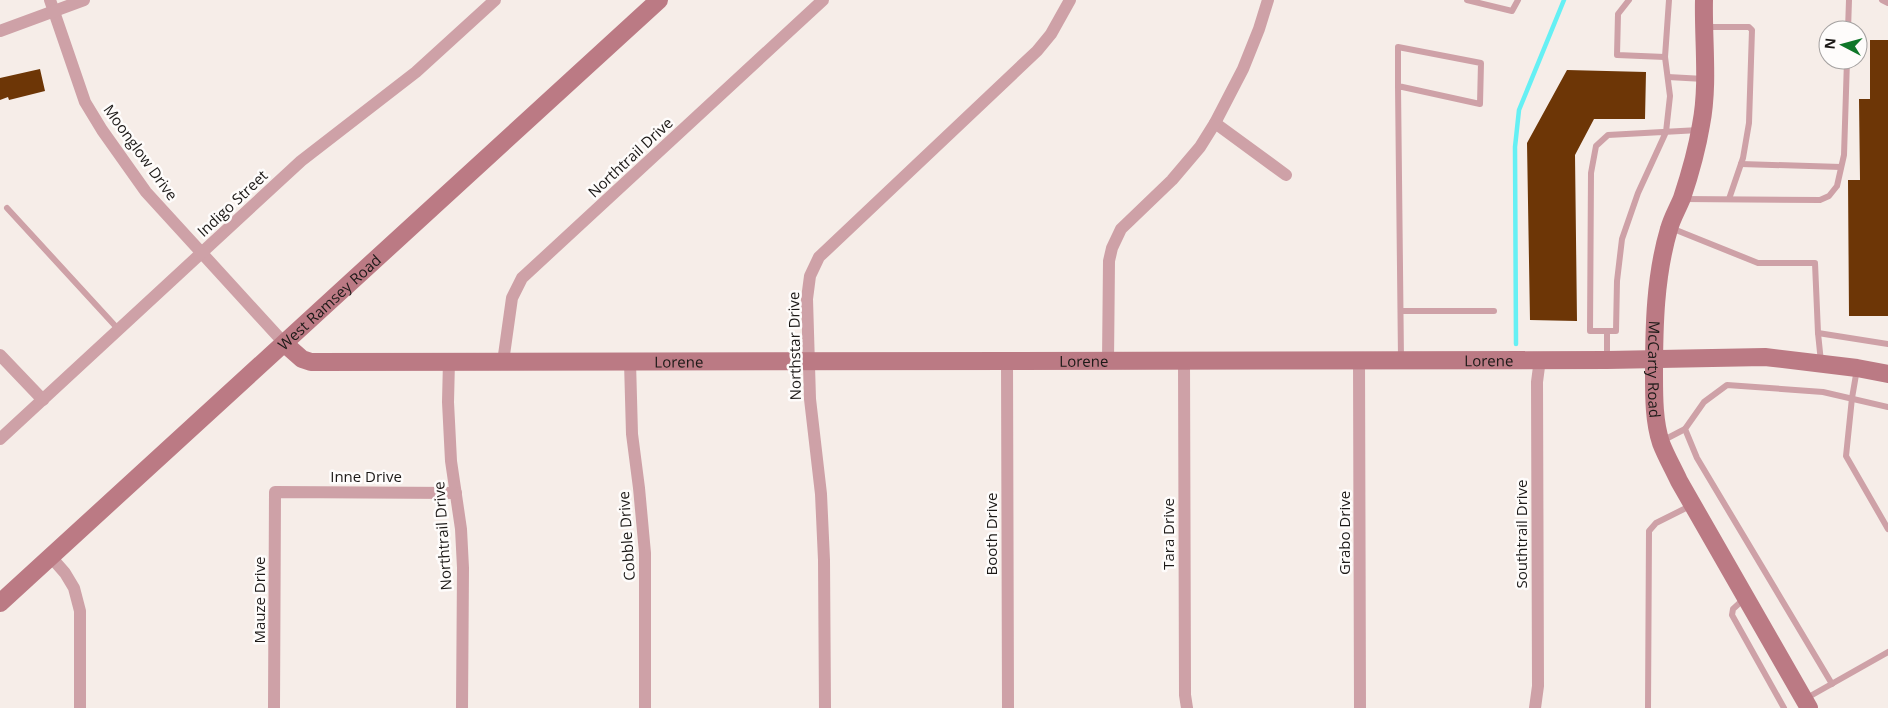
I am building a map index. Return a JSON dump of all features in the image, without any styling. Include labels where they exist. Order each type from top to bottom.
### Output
[{"type":"street","points":[[0,31],[52,6],[84,0]]},
{"type":"street","name":"Indigo Street","points":[[0,439],[301,161],[416,72],[495,0]]},
{"type":"street","name":"Northtrail Drive","points":[[503,362],[512,298],[522,278],[824,0]]},
{"type":"street","name":"Northstar Drive","points":[[824,708],[824,560],[821,494],[810,399],[807,299],[810,276],[819,257],[1032,57],[1051,34],[1070,0]]},
{"type":"street","points":[[1108,361],[1109,261],[1112,248],[1121,229],[1172,180],[1200,147],[1215,123],[1243,69],[1259,30],[1268,0]]},
{"type":"street","name":"McCarty Road","points":[[1704,0],[1704,79],[1700,130],[1697,148],[1681,199],[1669,228],[1662,258],[1656,295],[1654,397],[1661,442],[1693,505],[1807,704]]},
{"type":"street","name":"West Ramsey Road","points":[[0,603],[285,344],[650,3]]},
{"type":"street","name":"Moonglow Drive","points":[[52,6],[85,102],[102,130],[146,192],[285,344]]},
{"type":"street","points":[[1215,123],[1286,175]]},
{"type":"street","name":"Lorene","points":[[285,344],[302,359],[311,362],[1607,360],[1765,357],[1857,368],[1888,374]]},
{"type":"street","points":[[0,355],[44,400]]},
{"type":"street","name":"Grabo Drive","points":[[1359,359],[1360,708]]},
{"type":"street","name":"Southtrail Drive","points":[[1535,708],[1538,686],[1537,382],[1540,359]]},
{"type":"street","name":"Booth Drive","points":[[1007,360],[1008,708]]},
{"type":"street","name":"Tara Drive","points":[[1184,361],[1185,695],[1187,708]]},
{"type":"street","name":"Northtrail Drive","points":[[449,362],[448,402],[451,461],[463,568],[462,708]]},
{"type":"street","name":"Cobble Drive","points":[[630,362],[632,434],[645,553],[645,708]]},
{"type":"street","name":"Inne Drive","points":[[275,492],[456,493]]},
{"type":"street","name":"Mauze Drive","points":[[274,708],[275,492]]},
{"type":"street","points":[[51,557],[65,573],[74,588],[80,611],[80,708]]},
{"type":"lane","points":[[1467,0],[1512,11],[1518,0]]},
{"type":"lane","points":[[1629,0],[1618,14],[1617,55],[1665,57]]},
{"type":"lane","points":[[1669,0],[1665,57],[1670,96],[1666,132],[1638,193],[1622,239],[1617,281],[1616,331],[1590,331],[1591,173],[1596,146],[1608,135],[1666,132],[1700,130]]},
{"type":"lane","points":[[1848,20],[1849,0]]},
{"type":"lane","points":[[1882,0],[1888,3]]},
{"type":"lane","points":[[1704,27],[1749,27],[1752,30],[1749,123],[1741,164],[1729,199]]},
{"type":"lane","points":[[1398,86],[1480,104],[1481,63],[1398,47],[1397,129],[1401,359]]},
{"type":"lane","points":[[1681,199],[1820,200],[1829,196],[1837,186],[1844,155],[1847,70]]},
{"type":"lane","points":[[1668,77],[1704,79]]},
{"type":"lane","points":[[1741,164],[1841,167]]},
{"type":"lane","points":[[7,208],[119,330]]},
{"type":"lane","points":[[1669,228],[1758,263],[1815,263],[1818,333],[1822,364]]},
{"type":"lane","points":[[1401,311],[1494,311]]},
{"type":"lane","points":[[1607,331],[1607,360]]},
{"type":"lane","points":[[1818,333],[1888,344]]},
{"type":"lane","points":[[1857,368],[1846,456],[1888,529]]},
{"type":"lane","points":[[1661,442],[1685,429],[1704,402],[1727,385],[1823,392],[1888,407]]},
{"type":"lane","points":[[1685,429],[1697,458],[1832,684]]},
{"type":"lane","points":[[1648,708],[1649,531],[1656,523],[1693,505]]},
{"type":"lane","points":[[1746,597],[1736,605],[1732,615],[1784,708]]},
{"type":"lane","points":[[1807,704],[1832,684],[1888,652]]},
{"type":"building","points":[[1870,40],[1888,40],[1888,316],[1849,316],[1848,180],[1860,180],[1859,99],[1870,99]]},
{"type":"building","points":[[40,69],[45,91],[9,100],[8,97],[0,100],[0,78]]},
{"type":"building","points":[[1567,70],[1646,72],[1645,119],[1594,119],[1575,155],[1577,321],[1530,320],[1527,143]]},
{"type":"waterway","points":[[1516,344],[1515,147],[1519,110],[1564,0]]}]
